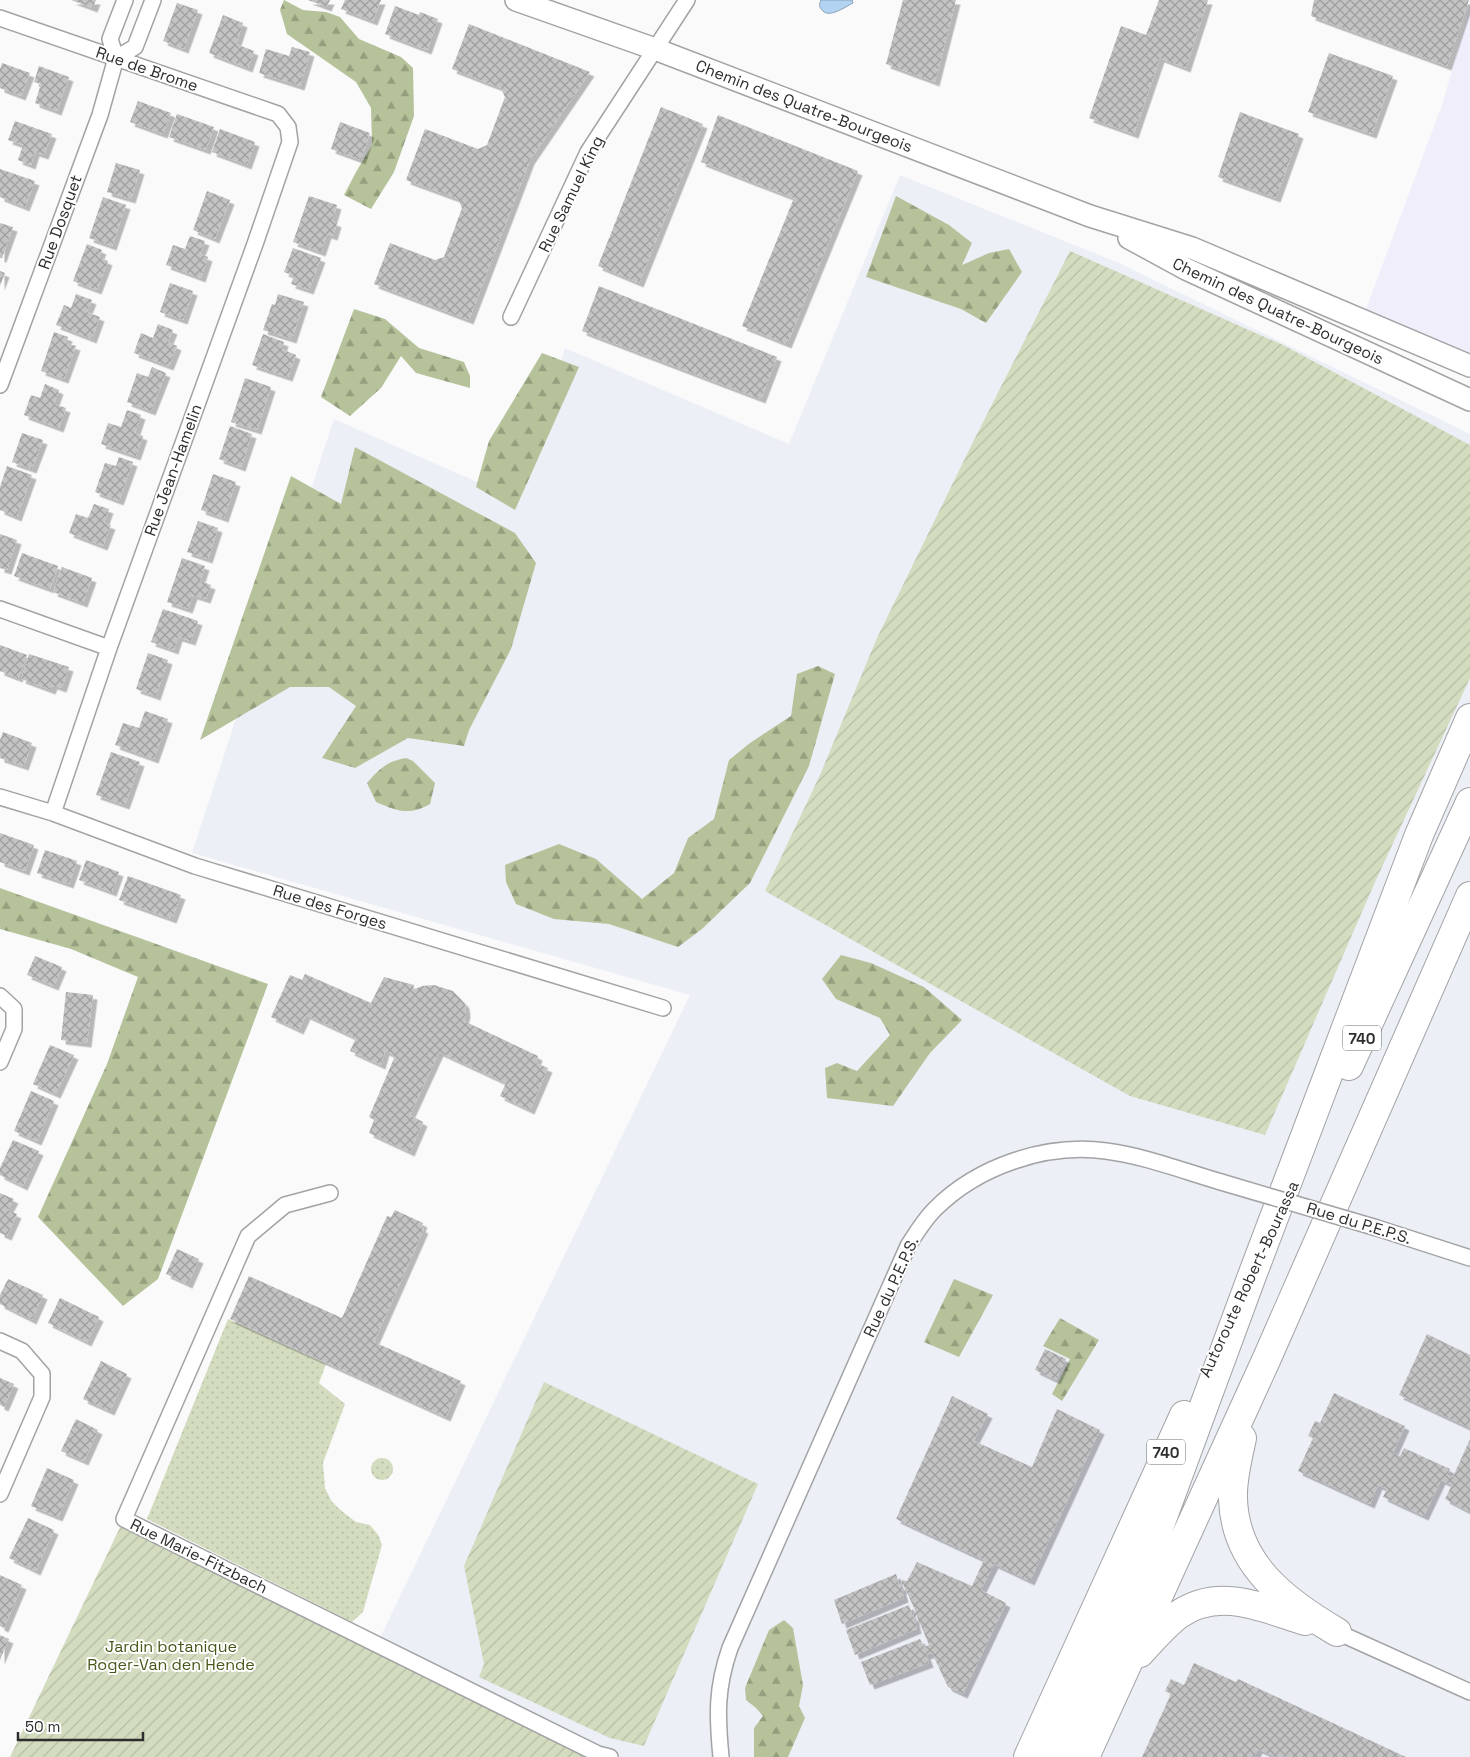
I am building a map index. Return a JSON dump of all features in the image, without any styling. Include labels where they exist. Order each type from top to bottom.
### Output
[{"type":"highway","points":[[1056,1757],[1150,1552],[1253,1273],[1419,835],[1470,718]]},
{"type":"highway","name":"Autoroute Robert-Bourassa","points":[[1028,1757],[1170,1444],[1253,1273],[1470,802]]},
{"type":"highway","name":"740","points":[[1085,1757],[1266,1358],[1470,896]]},
{"type":"highway","points":[[1354,1158],[1438,1006],[1470,942]]},
{"type":"highway","points":[[1266,1358],[1250,1407],[1236,1465],[1233,1498],[1236,1521],[1250,1558],[1272,1585],[1301,1609],[1337,1632]]},
{"type":"highway","points":[[1124,1670],[1162,1629],[1175,1618],[1188,1610],[1208,1602],[1224,1600],[1250,1603],[1337,1632]]},
{"type":"main road","name":"Chemin des Quatre-Bourgeois","points":[[516,0],[655,49],[1090,216],[1192,248],[1470,366]]},
{"type":"main road","name":"Chemin des Quatre-Bourgeois","points":[[1090,216],[1186,269],[1470,400]]},
{"type":"street","name":"Rue Dosquet","points":[[0,385],[100,114],[116,58],[110,39],[125,0]]},
{"type":"street","points":[[116,58],[135,47],[153,0]]},
{"type":"street","name":"Rue Samuel King","points":[[511,317],[588,152],[642,72],[687,0]]},
{"type":"street","name":"Rue de Brome","points":[[0,18],[278,114],[288,127]]},
{"type":"street","name":"Rue Jean-Hamelin","points":[[53,813],[109,648],[290,142],[288,127]]},
{"type":"street","points":[[0,609],[109,648]]},
{"type":"street","name":"Rue des Forges","points":[[0,797],[53,813],[195,866],[663,1008]]},
{"type":"street","points":[[0,996],[14,1009],[14,1029],[0,1062]]},
{"type":"street","name":"Rue du P.E.P.S.","points":[[721,1757],[717,1718],[719,1692],[723,1667],[730,1648],[908,1246],[921,1225],[954,1193],[994,1170],[1040,1153],[1066,1149],[1108,1151],[1150,1160],[1470,1258]]},
{"type":"street","name":"Rue Marie-Fitzbach","points":[[330,1193],[285,1205],[248,1236],[124,1519],[598,1754],[610,1757]]},
{"type":"street","points":[[0,1341],[22,1351],[42,1374],[42,1397],[0,1494]]},
{"type":"street","points":[[1337,1632],[1470,1692]]},
{"type":"shaded area","points":[[1470,6],[1470,357],[1365,312],[1443,102]]},
{"type":"shaded area","points":[[900,175],[1119,263],[1470,434],[1470,1757],[598,1757],[377,1644],[690,995],[192,853],[334,419],[518,500],[565,348],[789,444]]},
{"type":"green space","points":[[284,0],[303,10],[326,12],[340,17],[359,39],[401,57],[413,68],[414,116],[394,172],[371,209],[344,195],[372,145],[371,108],[356,82],[287,34],[280,10]]},
{"type":"green space","points":[[896,196],[949,225],[972,243],[962,265],[989,253],[1009,249],[1022,272],[986,323],[961,309],[866,277]]},
{"type":"green space","points":[[1070,251],[1283,345],[1470,445],[1470,678],[1375,882],[1265,1135],[1130,1096],[765,891],[820,775],[877,638],[975,438]]},
{"type":"green space","points":[[354,309],[385,319],[419,348],[464,362],[470,376],[470,388],[416,373],[401,356],[381,388],[350,416],[321,397]]},
{"type":"green space","points":[[542,353],[579,367],[515,510],[476,487],[489,441]]},
{"type":"green space","points":[[355,447],[515,533],[536,563],[511,649],[469,730],[464,746],[408,738],[355,768],[322,758],[356,706],[329,687],[290,687],[200,740],[291,476],[341,504]]},
{"type":"green space","points":[[818,666],[835,674],[809,766],[750,883],[702,929],[678,947],[609,924],[554,919],[516,904],[506,882],[505,865],[559,844],[596,859],[642,899],[674,873],[688,838],[714,819],[729,760],[750,743],[791,716],[797,674]]},
{"type":"green space","points":[[406,758],[413,761],[435,783],[430,804],[416,810],[403,811],[376,802],[367,783],[384,766]]},
{"type":"green space","points":[[0,888],[268,984],[158,1279],[123,1306],[38,1217],[107,1064],[138,977],[71,949],[0,929]]},
{"type":"green space","points":[[841,955],[871,963],[924,987],[962,1020],[930,1053],[893,1106],[827,1098],[825,1068],[837,1063],[857,1071],[890,1035],[880,1018],[836,999],[822,979]]},
{"type":"green space","points":[[954,1279],[993,1295],[959,1357],[924,1342]]},
{"type":"green space","points":[[1060,1318],[1099,1340],[1062,1401],[1052,1394],[1070,1359],[1043,1346]]},
{"type":"green space","points":[[228,1319],[326,1364],[319,1383],[345,1404],[323,1463],[325,1488],[332,1502],[344,1513],[356,1522],[370,1525],[379,1536],[382,1545],[363,1612],[352,1622],[147,1519]]},
{"type":"green space","points":[[544,1382],[758,1484],[644,1746],[610,1738],[479,1677],[484,1664],[464,1566]]},
{"type":"green space","points":[[378,1458],[386,1458],[393,1465],[393,1473],[386,1480],[378,1480],[371,1473],[371,1465]]},
{"type":"green space","name":"Jardin botanique Roger-Van den Hende","points":[[124,1519],[598,1757],[10,1757]]},
{"type":"green space","points":[[784,1620],[793,1628],[803,1685],[799,1706],[805,1718],[788,1757],[754,1757],[754,1728],[763,1716],[746,1700],[745,1688],[769,1630]]},
{"type":"water","points":[[821,0],[852,0],[853,3],[838,11],[826,13],[821,9]]},
{"type":"building","points":[[71,0],[96,0],[93,8]]},
{"type":"building","points":[[308,0],[330,0],[327,7]]},
{"type":"building","points":[[345,0],[381,0],[373,21],[341,9]]},
{"type":"building","points":[[903,0],[956,0],[935,82],[886,64]]},
{"type":"building","points":[[1159,0],[1208,0],[1186,68],[1160,58],[1134,134],[1089,118],[1121,26],[1146,35]]},
{"type":"building","points":[[1314,0],[1469,0],[1447,66],[1311,16]]},
{"type":"building","points":[[177,3],[198,10],[184,49],[163,41]]},
{"type":"building","points":[[395,6],[419,15],[420,12],[438,19],[427,50],[385,34]]},
{"type":"building","points":[[223,15],[243,23],[236,44],[254,51],[248,68],[209,53]]},
{"type":"building","points":[[469,24],[590,72],[530,160],[469,320],[374,284],[390,243],[435,260],[444,257],[462,208],[458,199],[406,180],[425,129],[478,149],[487,145],[505,97],[501,88],[452,69]]},
{"type":"building","points":[[292,47],[310,52],[300,86],[259,73],[266,49],[289,56]]},
{"type":"building","points":[[1329,53],[1393,76],[1372,134],[1308,112]]},
{"type":"building","points":[[2,63],[30,73],[21,96],[0,88],[0,69]]},
{"type":"building","points":[[39,66],[69,77],[57,111],[35,103],[41,84],[34,82]]},
{"type":"building","points":[[138,101],[171,113],[163,134],[130,122]]},
{"type":"building","points":[[661,107],[703,124],[639,283],[598,266]]},
{"type":"building","points":[[1240,112],[1299,134],[1276,198],[1218,177]]},
{"type":"building","points":[[177,114],[214,127],[206,150],[169,137]]},
{"type":"building","points":[[718,115],[858,171],[787,344],[742,326],[794,198],[701,162]]},
{"type":"building","points":[[15,121],[52,134],[44,155],[35,152],[31,165],[18,160],[23,145],[8,140]]},
{"type":"building","points":[[340,122],[370,133],[361,160],[331,149]]},
{"type":"building","points":[[220,129],[255,142],[247,165],[212,152]]},
{"type":"building","points":[[116,163],[140,170],[131,199],[107,192]]},
{"type":"building","points":[[0,169],[35,181],[25,207],[0,197]]},
{"type":"building","points":[[207,191],[230,200],[215,239],[193,230]]},
{"type":"building","points":[[309,196],[337,205],[332,221],[337,223],[333,236],[327,234],[321,252],[293,242]]},
{"type":"building","points":[[103,197],[126,205],[112,246],[89,238]]},
{"type":"building","points":[[0,223],[13,227],[2,258],[0,258]]},
{"type":"building","points":[[190,236],[205,241],[200,254],[208,257],[201,278],[166,265],[173,245],[185,249]]},
{"type":"building","points":[[87,244],[102,250],[99,257],[108,261],[97,290],[73,281]]},
{"type":"building","points":[[293,248],[321,258],[309,290],[291,284],[294,276],[284,272]]},
{"type":"building","points":[[0,271],[5,273],[0,286]]},
{"type":"building","points":[[170,283],[193,291],[183,320],[160,312]]},
{"type":"building","points":[[599,286],[777,357],[761,399],[582,331]]},
{"type":"building","points":[[76,294],[92,300],[87,312],[100,317],[92,339],[56,325],[64,305],[71,308]]},
{"type":"building","points":[[278,294],[304,302],[292,339],[263,330],[272,304],[275,305]]},
{"type":"building","points":[[158,324],[173,330],[168,342],[177,346],[169,366],[134,353],[141,333],[153,338]]},
{"type":"building","points":[[54,332],[68,337],[66,343],[76,346],[64,379],[41,371]]},
{"type":"building","points":[[263,334],[284,342],[282,349],[296,355],[288,377],[252,365]]},
{"type":"building","points":[[152,367],[166,373],[151,411],[127,402],[137,373],[148,377]]},
{"type":"building","points":[[245,378],[271,387],[257,430],[231,422]]},
{"type":"building","points":[[45,384],[59,390],[54,404],[66,408],[59,428],[24,415],[31,395],[40,398]]},
{"type":"building","points":[[127,410],[141,415],[135,433],[143,436],[136,456],[101,444],[108,423],[121,427]]},
{"type":"building","points":[[230,426],[252,434],[241,467],[219,459]]},
{"type":"building","points":[[22,433],[43,440],[32,469],[12,462]]},
{"type":"building","points":[[119,457],[133,462],[119,501],[95,492],[105,463],[116,466]]},
{"type":"building","points":[[7,466],[32,475],[17,517],[0,510],[0,487]]},
{"type":"building","points":[[213,474],[236,482],[224,518],[201,510]]},
{"type":"building","points":[[94,504],[109,509],[104,523],[111,525],[103,546],[69,533],[76,514],[88,518]]},
{"type":"building","points":[[198,521],[218,528],[208,559],[187,552]]},
{"type":"building","points":[[0,534],[17,540],[7,570],[0,568]]},
{"type":"building","points":[[22,553],[58,566],[50,589],[14,576]]},
{"type":"building","points":[[182,558],[205,566],[200,581],[211,585],[206,599],[193,595],[188,609],[167,602]]},
{"type":"building","points":[[62,567],[92,578],[83,603],[53,592]]},
{"type":"building","points":[[163,609],[198,621],[191,641],[178,637],[174,650],[151,642]]},
{"type":"building","points":[[0,645],[27,655],[18,678],[0,671]]},
{"type":"building","points":[[148,653],[168,660],[156,696],[136,689]]},
{"type":"building","points":[[29,654],[69,667],[62,688],[53,685],[51,690],[21,679]]},
{"type":"building","points":[[145,711],[168,719],[154,759],[115,745],[123,723],[139,728]]},
{"type":"building","points":[[3,732],[32,743],[24,766],[0,758],[0,740]]},
{"type":"building","points":[[111,752],[140,762],[125,805],[96,795]]},
{"type":"building","points":[[0,833],[34,845],[25,871],[0,862]]},
{"type":"building","points":[[45,850],[77,861],[69,884],[37,873]]},
{"type":"building","points":[[86,860],[119,872],[112,892],[79,880]]},
{"type":"building","points":[[128,876],[181,895],[172,919],[119,900]]},
{"type":"building","points":[[35,956],[62,967],[54,986],[27,975]]},
{"type":"building","points":[[305,974],[371,1003],[384,977],[414,985],[413,990],[422,986],[434,985],[453,991],[465,1004],[466,1013],[464,1021],[538,1056],[536,1063],[548,1068],[530,1110],[500,1096],[506,1083],[439,1052],[410,1115],[423,1122],[410,1152],[369,1133],[374,1120],[369,1117],[395,1056],[385,1051],[381,1065],[350,1051],[356,1038],[306,1015],[299,1030],[271,1017],[290,975],[302,980]]},
{"type":"building","points":[[66,992],[93,995],[87,1043],[61,1040]]},
{"type":"building","points":[[50,1045],[74,1055],[56,1094],[33,1084]]},
{"type":"building","points":[[31,1091],[54,1101],[37,1141],[14,1131]]},
{"type":"building","points":[[13,1140],[39,1151],[23,1186],[0,1175],[0,1168]]},
{"type":"building","points":[[0,1193],[14,1199],[8,1210],[17,1214],[7,1236],[0,1233]]},
{"type":"building","points":[[395,1210],[423,1223],[421,1228],[424,1229],[374,1342],[461,1381],[446,1417],[230,1319],[249,1276],[342,1318],[387,1216],[391,1217]]},
{"type":"building","points":[[177,1249],[199,1259],[188,1284],[166,1274]]},
{"type":"building","points":[[8,1279],[43,1295],[32,1320],[0,1304],[0,1295]]},
{"type":"building","points":[[60,1298],[99,1317],[87,1342],[48,1323]]},
{"type":"building","points":[[1427,1334],[1470,1355],[1470,1428],[1399,1395]]},
{"type":"building","points":[[1045,1349],[1066,1359],[1056,1380],[1035,1370]]},
{"type":"building","points":[[101,1361],[127,1374],[110,1411],[83,1399]]},
{"type":"building","points":[[0,1378],[14,1384],[4,1407],[0,1405]]},
{"type":"building","points":[[1334,1393],[1405,1426],[1393,1453],[1400,1456],[1404,1448],[1450,1469],[1447,1475],[1453,1477],[1470,1439],[1470,1512],[1445,1499],[1452,1485],[1441,1480],[1424,1516],[1383,1497],[1387,1489],[1378,1485],[1370,1504],[1298,1471],[1313,1438],[1308,1436],[1315,1421],[1320,1423]]},
{"type":"building","points":[[952,1396],[988,1414],[974,1441],[1032,1467],[1057,1409],[1100,1430],[1030,1581],[994,1564],[981,1590],[1006,1603],[963,1694],[948,1687],[932,1653],[926,1655],[929,1663],[870,1685],[861,1662],[920,1639],[924,1647],[929,1645],[916,1614],[917,1629],[855,1655],[846,1630],[909,1605],[913,1618],[915,1610],[903,1584],[904,1598],[842,1624],[834,1600],[896,1574],[900,1587],[902,1580],[907,1581],[917,1562],[972,1586],[984,1560],[896,1519]]},
{"type":"building","points":[[76,1419],[98,1430],[84,1461],[61,1451]]},
{"type":"building","points":[[47,1468],[74,1480],[58,1517],[31,1506]]},
{"type":"building","points":[[28,1518],[54,1530],[36,1571],[9,1558]]},
{"type":"building","points":[[0,1575],[22,1585],[4,1628],[0,1626]]},
{"type":"building","points":[[0,1635],[9,1639],[0,1660]]},
{"type":"building","points":[[1194,1663],[1236,1682],[1238,1679],[1406,1757],[1288,1757],[1283,1755],[1282,1757],[1276,1757],[1258,1749],[1254,1757],[1142,1757],[1171,1694],[1165,1691],[1171,1679],[1184,1685]]}]
